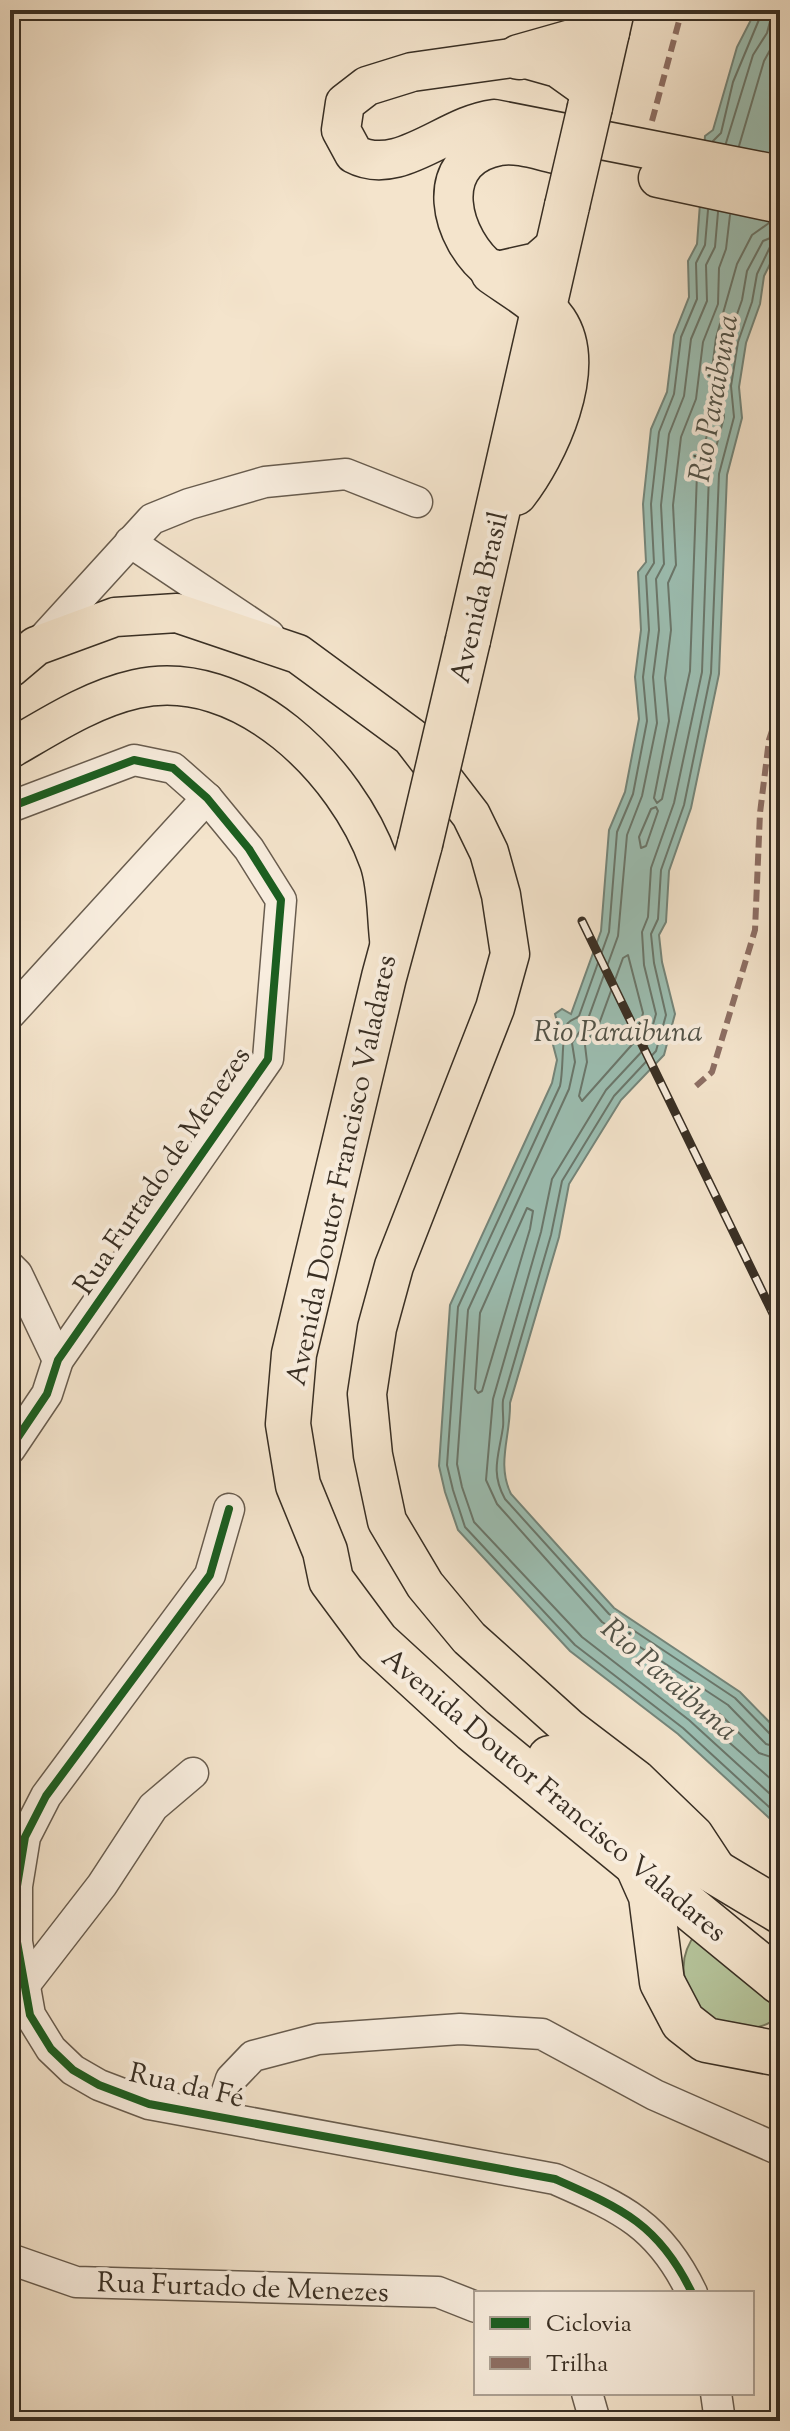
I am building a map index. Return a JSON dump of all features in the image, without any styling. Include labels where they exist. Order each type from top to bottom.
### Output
[{"type":"highway","points":[[519,57],[609,21]]},
{"type":"highway","points":[[493,272],[544,309],[609,21]]},
{"type":"highway","name":"Avenida Brasil","points":[[391,951],[420,844],[498,513],[535,464],[551,433],[561,394],[565,343],[544,309]]},
{"type":"highway","name":"Avenida Doutor Francisco Valadares","points":[[391,951],[294,1354],[288,1424],[298,1485],[325,1551],[352,1569],[397,1630],[490,1728],[639,1869],[780,1982]]},
{"type":"highway","name":"Avenida Doutor Francisco Valadares","points":[[490,1728],[635,1824],[780,1912]]},
{"type":"highway","points":[[639,1869],[651,1896],[662,1982],[683,2022],[706,2040],[733,2047],[774,2045]]},
{"type":"highway","points":[[660,1966],[692,1913],[711,1900],[732,1898],[755,1902],[780,1912]]},
{"type":"main road","points":[[592,100],[558,68],[519,57],[412,72],[367,86],[345,103],[341,130],[345,143],[354,154],[381,162],[412,153],[461,126],[494,119],[780,204]]},
{"type":"main road","points":[[564,224],[537,262],[493,272],[479,262],[460,235],[453,202],[461,169],[484,151],[514,145],[650,163],[780,175]]},
{"type":"main road","name":"Avenida Doutor Francisco Valadares","points":[[23,657],[115,617],[177,613],[298,654],[411,737],[471,815],[489,852],[501,895],[510,954],[495,1008],[394,1266],[377,1328],[367,1394],[373,1455],[387,1521],[425,1585],[469,1638],[569,1728],[636,1779],[694,1835],[721,1875]]},
{"type":"main road","name":"Avenida Doutor Francisco Valadares","points":[[10,749],[74,712],[137,688],[195,687],[266,716],[314,755],[353,806],[380,865],[391,951]]},
{"type":"street","points":[[23,657],[152,519],[189,504],[265,482],[346,474],[417,502]]},
{"type":"street","points":[[130,542],[298,654]]},
{"type":"street","name":"Rua Furtado de Menezes","points":[[10,807],[134,760],[173,768],[207,798],[249,849],[281,900],[268,1059],[209,1149],[58,1360],[47,1394],[10,1449]]},
{"type":"street","points":[[10,1014],[207,798]]},
{"type":"street","points":[[10,1267],[17,1274],[58,1360]]},
{"type":"street","name":"Rua da Fé","points":[[229,1509],[210,1575],[46,1796],[25,1837],[17,1886],[17,1942],[30,2015],[51,2049],[73,2070],[99,2085],[149,2104],[555,2179],[607,2202],[653,2232],[680,2267],[691,2291]]},
{"type":"street","points":[[23,1987],[102,1885],[153,1807],[193,1773]]},
{"type":"street","points":[[219,2116],[231,2079],[253,2056],[318,2039],[460,2029],[542,2034],[655,2095],[780,2150]]},
{"type":"street","name":"Rua Furtado de Menezes","points":[[10,2259],[76,2282],[438,2292],[474,2306]]},
{"type":"street","points":[[588,2395],[595,2421]]},
{"type":"street","points":[[716,2395],[720,2421]]},
{"type":"green space","points":[[697,1932],[780,1998],[780,2015],[771,2022],[752,2028],[699,2019],[684,1974],[685,1954]]},
{"type":"water","name":"Rio Paraibuna","points":[[756,10],[780,10],[780,244],[764,276],[760,304],[746,343],[739,387],[742,418],[727,475],[719,674],[691,808],[669,871],[666,922],[659,935],[662,962],[675,1014],[664,1055],[621,1100],[569,1184],[559,1237],[510,1403],[504,1460],[511,1494],[614,1608],[740,1692],[780,1733],[780,1828],[678,1734],[570,1651],[458,1530],[439,1466],[450,1305],[552,1083],[557,1060],[552,1041],[559,1029],[555,1014],[562,1009],[571,1014],[601,931],[609,830],[625,792],[639,719],[635,677],[641,630],[638,572],[646,562],[643,504],[651,429],[667,392],[674,335],[689,297],[688,261],[697,244],[705,136],[713,130],[737,47]]},
{"type":"railway","points":[[582,921],[780,1328]]},
{"type":"marked path","points":[[652,121],[682,10]]},
{"type":"marked path","points":[[696,1086],[712,1072],[755,930],[760,813],[769,740],[780,706]]},
{"type":"cycle path","points":[[10,807],[134,760],[173,768],[207,798],[249,849],[281,900],[268,1059],[58,1360],[47,1394],[10,1449]]},
{"type":"cycle path","points":[[229,1509],[210,1575],[46,1796],[25,1837],[17,1886],[17,1942],[30,2015],[51,2049],[73,2070],[99,2085],[149,2104],[555,2179],[600,2199],[652,2234],[679,2269],[691,2291]]}]
